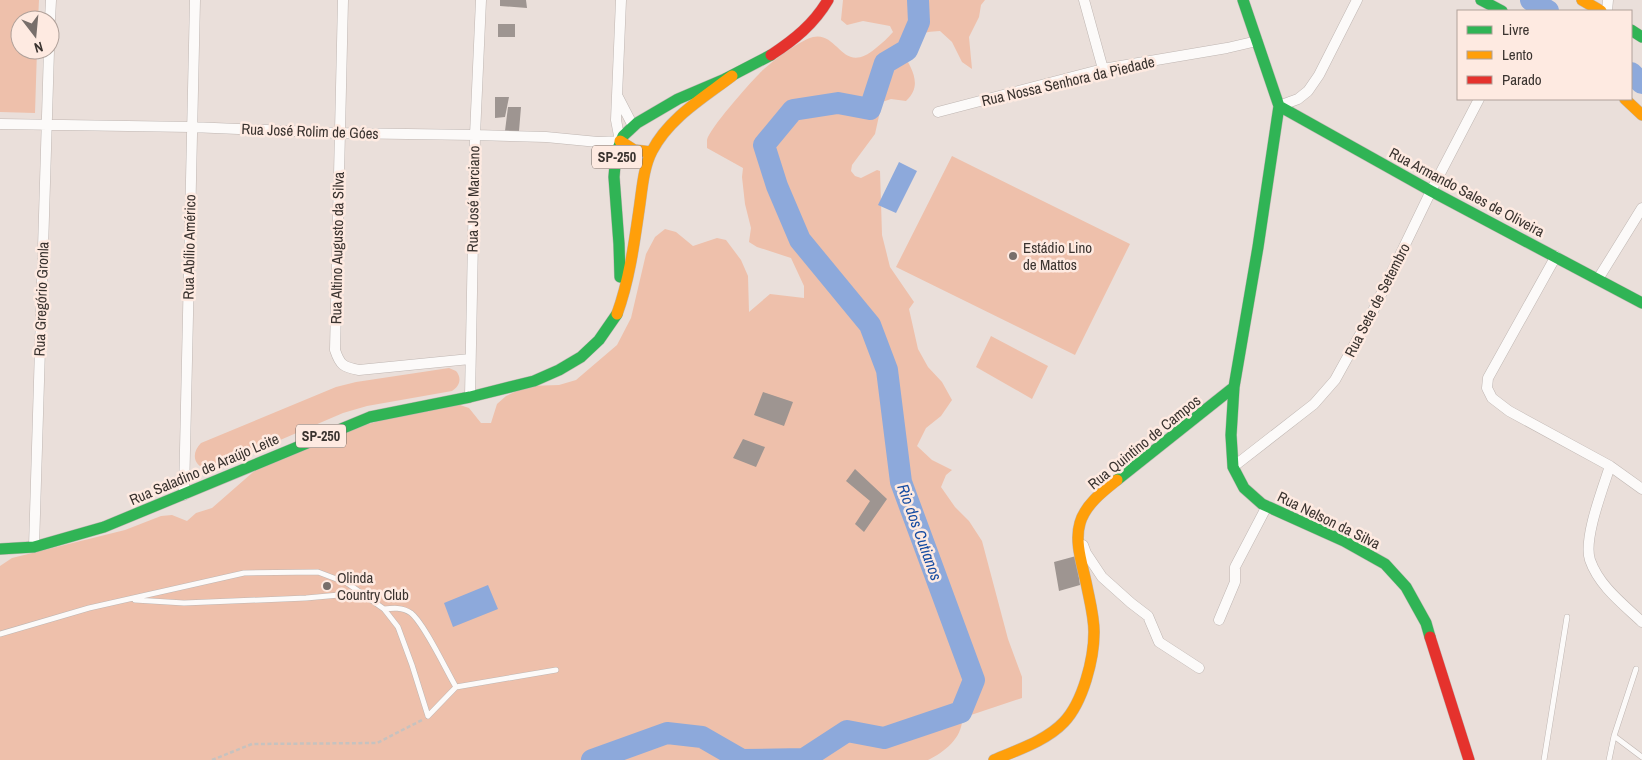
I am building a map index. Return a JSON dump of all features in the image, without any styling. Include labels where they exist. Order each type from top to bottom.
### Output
[{"type":"main road","name":"Rua Saladino de Araújo Leite","points":[[0,550],[34,547],[104,527],[184,495],[315,438],[370,417],[470,397],[534,381],[560,370],[581,357],[599,340],[616,317],[621,303],[634,244],[651,140],[732,76],[807,29],[825,7],[828,0]]},
{"type":"main road","points":[[1234,387],[1258,247],[1279,106],[1244,0]]},
{"type":"main road","points":[[1481,0],[1500,10]]},
{"type":"main road","points":[[1582,0],[1598,10]]},
{"type":"main road","name":"Rua Saladino de Araújo Leite","points":[[621,303],[619,242],[613,185],[620,141],[624,134],[633,126],[685,96],[732,76]]},
{"type":"main road","points":[[1626,100],[1642,115]]},
{"type":"main road","name":"Rua Armando Sales de Oliveira","points":[[1279,106],[1431,191],[1642,303]]},
{"type":"main road","points":[[620,141],[634,150],[651,140],[633,126]]},
{"type":"main road","name":"Rua Nelson da Silva","points":[[1234,387],[1231,435],[1232,467],[1244,488],[1262,504],[1344,541],[1385,564],[1406,587],[1426,623],[1469,760]]},
{"type":"main road","name":"Rua Quintino de Campos","points":[[994,760],[1050,733],[1063,723],[1073,711],[1084,682],[1094,635],[1093,616],[1078,534],[1080,520],[1085,512],[1101,495],[1234,387]]},
{"type":"street","name":"Rua Abílio Américo","points":[[184,495],[195,0]]},
{"type":"street","name":"Rua Altino Augusto da Silva","points":[[343,0],[335,350],[339,361],[346,368],[359,370],[470,359]]},
{"type":"street","name":"Rua José Marciano","points":[[470,397],[474,134],[481,0]]},
{"type":"street","points":[[620,141],[616,120],[621,0]]},
{"type":"street","points":[[1084,0],[1103,69]]},
{"type":"street","points":[[1279,106],[1298,98],[1308,91],[1319,75],[1357,0]]},
{"type":"street","name":"Rua Nossa Senhora da Piedade","points":[[938,112],[1103,69],[1227,48],[1257,41]]},
{"type":"street","name":"Rua Gregório Gronla","points":[[34,547],[49,60]]},
{"type":"street","points":[[618,96],[633,126]]},
{"type":"street","name":"Rua Sete de Setembro","points":[[1232,467],[1314,404],[1335,380],[1372,313],[1431,191],[1478,100]]},
{"type":"street","name":"Rua José Rolim de Góes","points":[[0,124],[192,127],[339,133],[474,134],[546,137],[598,142],[620,141]]},
{"type":"street","points":[[1598,278],[1642,208]]},
{"type":"street","points":[[1556,256],[1488,378],[1487,388],[1492,398],[1509,411],[1610,466],[1642,489]]},
{"type":"street","points":[[1610,466],[1589,541],[1589,559],[1598,577],[1616,598],[1642,622]]},
{"type":"street","points":[[1219,620],[1235,582],[1236,567],[1267,506]]},
{"type":"street","points":[[1078,534],[1086,553],[1102,577],[1148,616],[1159,642],[1199,668]]},
{"type":"lane","points":[[0,634],[89,608],[244,573],[318,572],[347,584],[361,593],[384,609],[398,627],[428,716],[456,687],[556,670]]},
{"type":"lane","points":[[130,600],[184,603],[306,598],[361,593]]},
{"type":"lane","points":[[384,609],[397,608],[410,612],[419,621],[456,687]]},
{"type":"lane","points":[[1544,760],[1567,617]]},
{"type":"lane","points":[[1609,760],[1614,736],[1636,669]]},
{"type":"lane","points":[[1614,736],[1642,757]]},
{"type":"path","points":[[212,760],[252,744],[378,743],[428,716]]},
{"type":"shaded area","points":[[0,0],[39,0],[38,10],[10,10],[10,60],[37,60],[35,113],[0,112]]},
{"type":"shaded area","points":[[843,0],[985,0],[981,5],[979,17],[969,37],[972,69],[962,62],[952,42],[940,31],[922,33],[909,42],[903,53],[914,77],[914,89],[906,101],[891,99],[882,102],[875,134],[852,165],[851,171],[855,176],[861,178],[877,170],[880,171],[882,235],[890,267],[914,302],[909,309],[918,349],[928,367],[942,382],[952,400],[941,416],[926,428],[917,446],[932,460],[952,470],[946,475],[941,487],[955,507],[969,521],[982,541],[1008,639],[1022,677],[1022,698],[962,718],[960,731],[952,743],[941,753],[928,760],[0,760],[0,566],[12,558],[125,530],[161,516],[172,515],[187,521],[196,513],[212,508],[252,473],[293,444],[451,402],[469,408],[481,423],[491,423],[497,404],[506,396],[528,386],[559,385],[576,380],[617,345],[631,318],[646,254],[655,237],[665,229],[676,232],[693,246],[717,238],[726,240],[741,260],[748,276],[749,312],[770,294],[804,298],[804,286],[791,258],[757,247],[749,242],[751,228],[745,204],[743,168],[707,148],[707,140],[709,134],[722,117],[759,74],[793,47],[807,39],[822,37],[829,40],[848,56],[855,58],[865,56],[893,32],[890,26],[863,21],[847,25],[841,20]]},
{"type":"shaded area","name":"Estádio Lino de Mattos","points":[[952,156],[1130,244],[1075,355],[896,267]]},
{"type":"shaded area","points":[[991,336],[1048,366],[1032,399],[976,367]]},
{"type":"shaded area","points":[[449,368],[456,371],[459,379],[457,387],[452,391],[367,406],[343,413],[210,470],[200,466],[195,460],[196,452],[201,443],[336,387],[356,382]]},
{"type":"water","points":[[899,162],[917,171],[896,213],[878,205]]},
{"type":"water","points":[[488,585],[498,609],[453,627],[444,603]]},
{"type":"building","points":[[500,0],[526,0],[527,8],[500,6]]},
{"type":"building","points":[[498,24],[515,24],[515,37],[498,37]]},
{"type":"building","points":[[495,97],[509,97],[505,117],[495,118]]},
{"type":"building","points":[[508,107],[521,107],[519,131],[505,131]]},
{"type":"building","points":[[763,392],[793,402],[784,426],[754,415]]},
{"type":"building","points":[[743,439],[765,447],[756,467],[733,458]]},
{"type":"building","points":[[855,469],[887,499],[864,532],[855,524],[870,501],[846,481]]},
{"type":"building","points":[[1076,556],[1080,585],[1059,591],[1054,562]]},
{"type":"waterway","name":"Rio dos Cutianos","points":[[592,760],[667,733],[702,737],[742,760],[804,759],[847,731],[884,738],[961,712],[974,680],[901,482],[887,370],[870,325],[800,240],[777,186],[764,145],[793,110],[838,103],[870,109],[885,63],[907,50],[919,22],[918,0]]},
{"type":"waterway","points":[[1531,0],[1546,10]]},
{"type":"waterway","points":[[1632,74],[1642,83]]},
{"type":"traffic: fast","points":[[1117,480],[1234,387],[1258,247],[1279,106],[1243,0]]},
{"type":"traffic: fast","points":[[1481,0],[1500,10]]},
{"type":"traffic: fast","points":[[1632,31],[1642,37]]},
{"type":"traffic: fast","points":[[620,277],[614,177],[616,153],[623,136],[637,123],[678,99],[725,79],[771,55]]},
{"type":"traffic: fast","points":[[1279,106],[1431,191],[1642,303]]},
{"type":"traffic: fast","points":[[0,549],[34,547],[104,527],[370,417],[470,397],[534,381],[559,370],[581,357],[599,340],[617,314]]},
{"type":"traffic: fast","points":[[1234,387],[1231,435],[1233,467],[1244,488],[1262,504],[1344,541],[1385,564],[1406,587],[1426,623],[1430,637]]},
{"type":"traffic: slow","points":[[1582,0],[1599,10]]},
{"type":"traffic: slow","points":[[617,314],[631,263],[645,172],[652,151],[659,139],[677,119],[732,76]]},
{"type":"traffic: slow","points":[[1626,100],[1642,115]]},
{"type":"traffic: slow","points":[[620,141],[634,150],[651,152]]},
{"type":"traffic: slow","points":[[994,760],[1031,744],[1057,729],[1071,713],[1082,692],[1090,667],[1094,632],[1092,610],[1080,555],[1078,531],[1082,516],[1090,504],[1117,480]]},
{"type":"traffic: jam","points":[[771,55],[803,31],[828,0]]},
{"type":"traffic: jam","points":[[1430,637],[1469,760]]},
{"type":"place","name":"Estádio Lino de Mattos","points":[[1013,256]]},
{"type":"place","name":"Olinda Country Club","points":[[327,586]]}]
